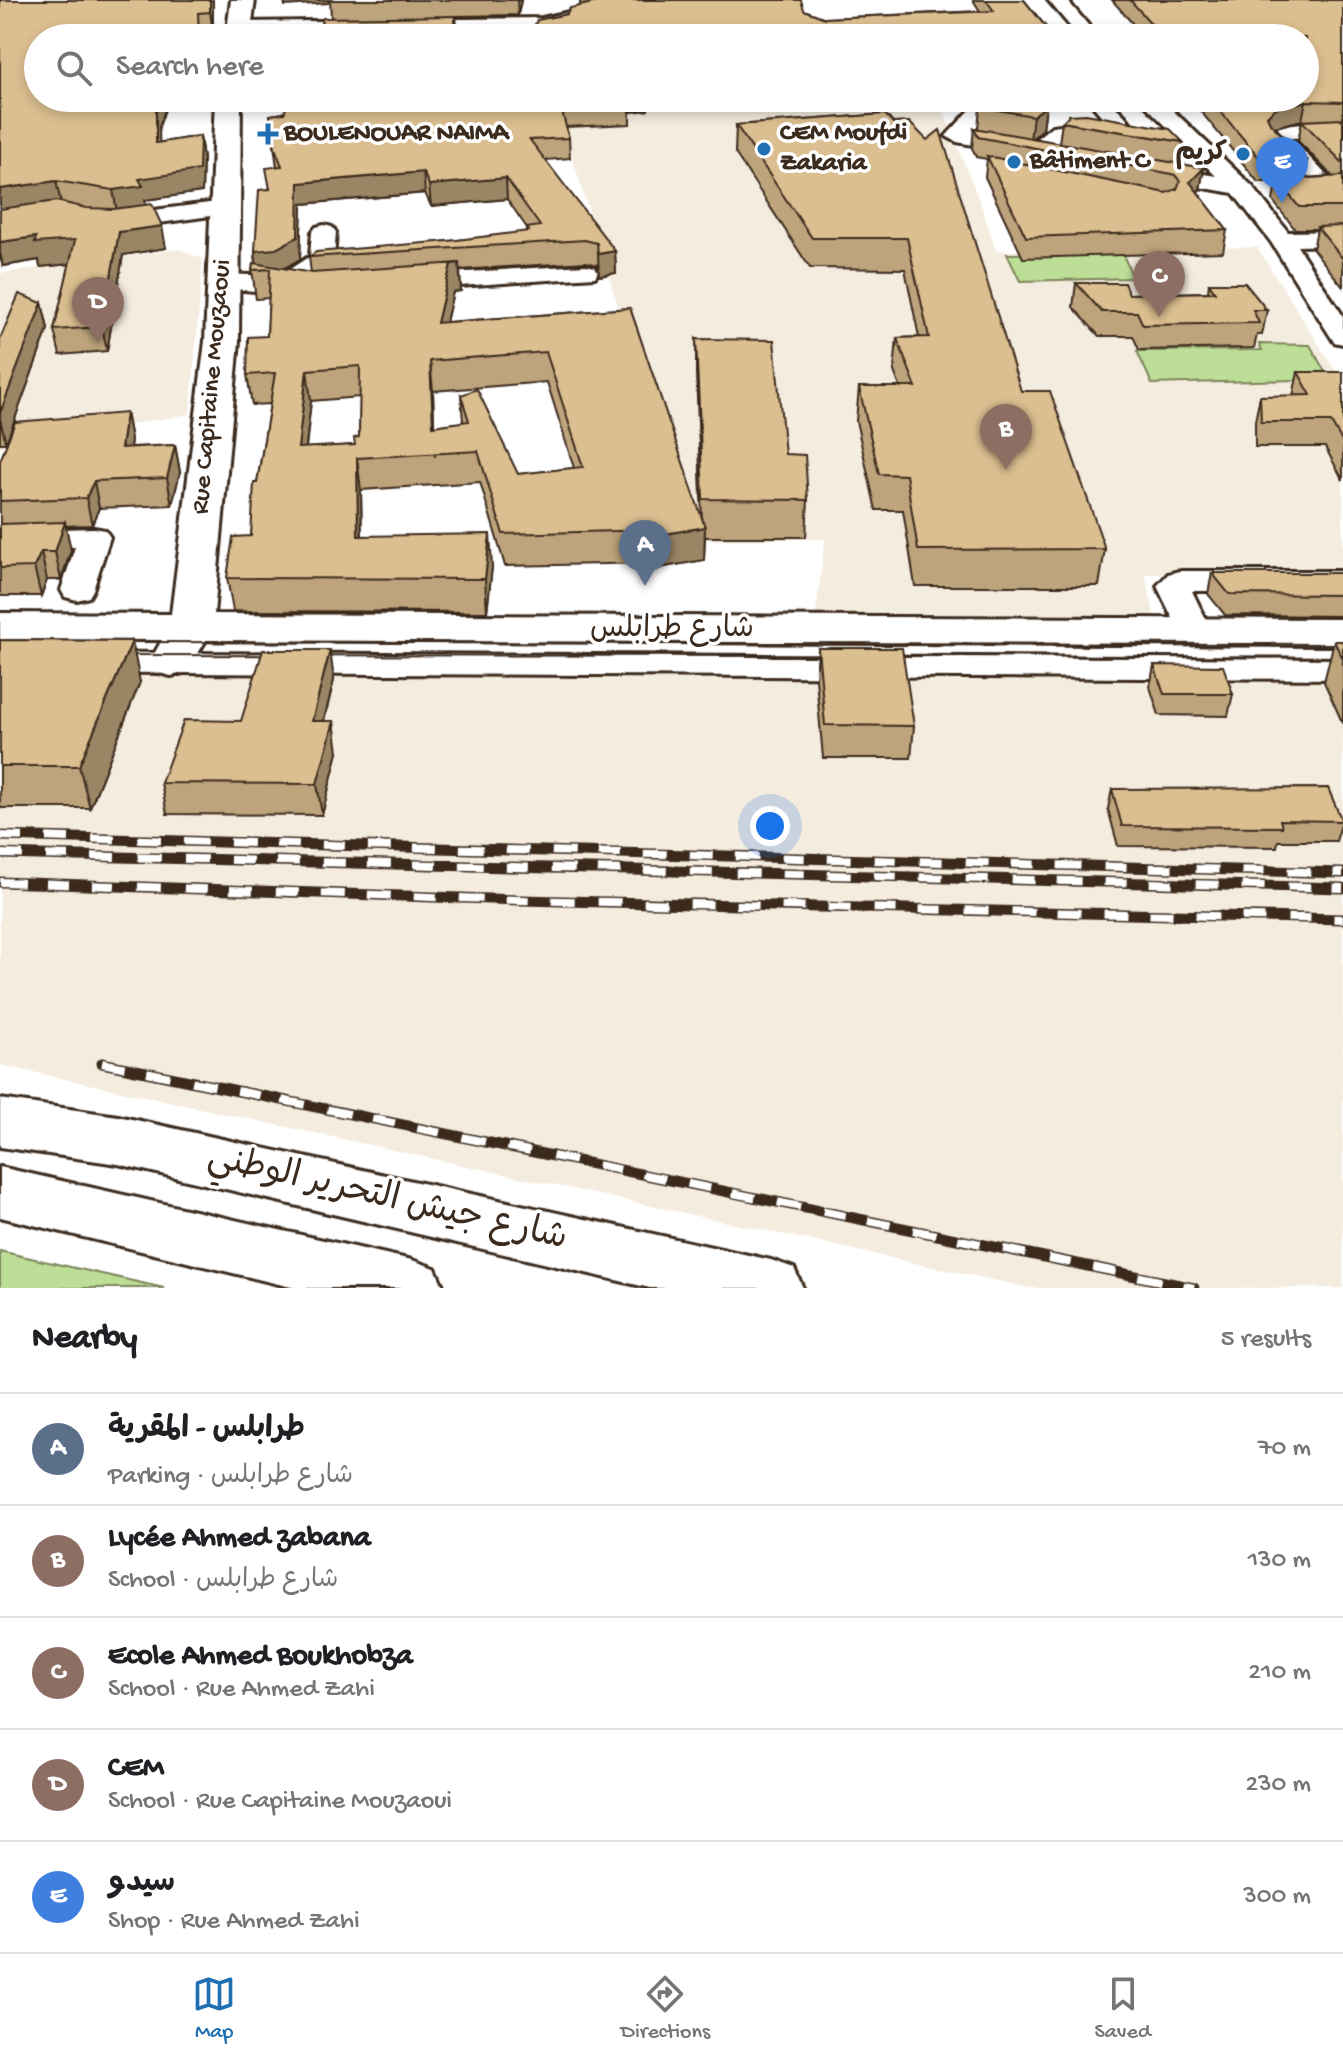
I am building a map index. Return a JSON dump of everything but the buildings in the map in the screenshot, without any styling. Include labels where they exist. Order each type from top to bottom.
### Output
[{"type":"main road","points":[[240,24],[243,0]]},
{"type":"main road","name":"Rue Capitaine Mouzaoui","points":[[181,645],[222,341],[228,112]]},
{"type":"main road","name":"شارع طرابلس","points":[[0,626],[181,645],[836,631],[1343,632]]},
{"type":"main road","name":"شارع جيش التحرير الوطني","points":[[0,1123],[149,1147],[771,1288]]},
{"type":"main road","points":[[0,1192],[412,1288]]},
{"type":"street","points":[[542,24],[646,0]]},
{"type":"street","points":[[1057,0],[1078,24]]},
{"type":"street","points":[[1035,150],[1059,130],[1121,125],[1109,112]]},
{"type":"street","points":[[1162,112],[1243,190],[1281,239],[1343,336]]},
{"type":"street","points":[[978,113],[957,136],[1067,156]]},
{"type":"street","points":[[1328,181],[1277,136],[1290,131],[1343,130]]},
{"type":"street","points":[[1130,178],[1138,170],[1243,190],[1328,181]]},
{"type":"street","points":[[91,221],[117,222],[225,208]]},
{"type":"street","points":[[274,283],[296,276],[322,259],[324,232]]},
{"type":"street","points":[[1281,239],[1343,238]]},
{"type":"street","points":[[396,283],[586,272]]},
{"type":"street","points":[[223,281],[274,283],[315,291]]},
{"type":"street","points":[[0,540],[94,537],[77,590]]},
{"type":"street","points":[[1194,630],[1176,598],[1173,586],[1179,581],[1343,581]]},
{"type":"street","points":[[0,662],[181,645],[1343,669]]},
{"type":"shaded area","points":[[558,112],[944,112],[996,251],[1257,247],[1343,383],[1343,571],[1145,574],[1155,619],[816,614],[825,539],[690,540]]},
{"type":"shaded area","points":[[179,249],[203,259],[190,414],[0,447],[0,273]]},
{"type":"shaded area","points":[[0,674],[1343,681],[1343,1288],[1030,1288],[0,1065]]},
{"type":"green space","points":[[1122,252],[1133,278],[1020,281],[1007,254]]},
{"type":"green space","points":[[1259,344],[1310,345],[1329,379],[1152,384],[1137,351],[1262,350]]},
{"type":"green space","points":[[0,1251],[4,1252],[164,1288],[0,1288]]},
{"type":"tram line","points":[[111,642],[1343,644]]},
{"type":"tram line","points":[[112,655],[840,656]]},
{"type":"tram line","points":[[880,656],[1343,657]]},
{"type":"railway","points":[[0,836],[1343,873]]},
{"type":"railway","points":[[0,854],[1343,888]]},
{"type":"railway","points":[[0,882],[519,900],[1343,919]]},
{"type":"railway","points":[[102,1063],[1194,1288]]},
{"type":"place","name":"BOULENOUAR NAIMA","points":[[268,134]]},
{"type":"place","name":"CEM Moufdi Zakaria","points":[[764,149]]},
{"type":"place","name":"كريم","points":[[1243,154]]},
{"type":"place","name":"Bâtiment C","points":[[1014,162]]},
{"type":"place","name":"سيدو","points":[[1282,203]]},
{"type":"place","name":"Ecole Ahmed Boukhobza","points":[[1159,317]]},
{"type":"place","name":"CEM","points":[[98,343]]},
{"type":"place","name":"Lycée Ahmed zabana","points":[[1006,470]]},
{"type":"place","name":"طرابلس - المقرية","points":[[645,586]]}]
